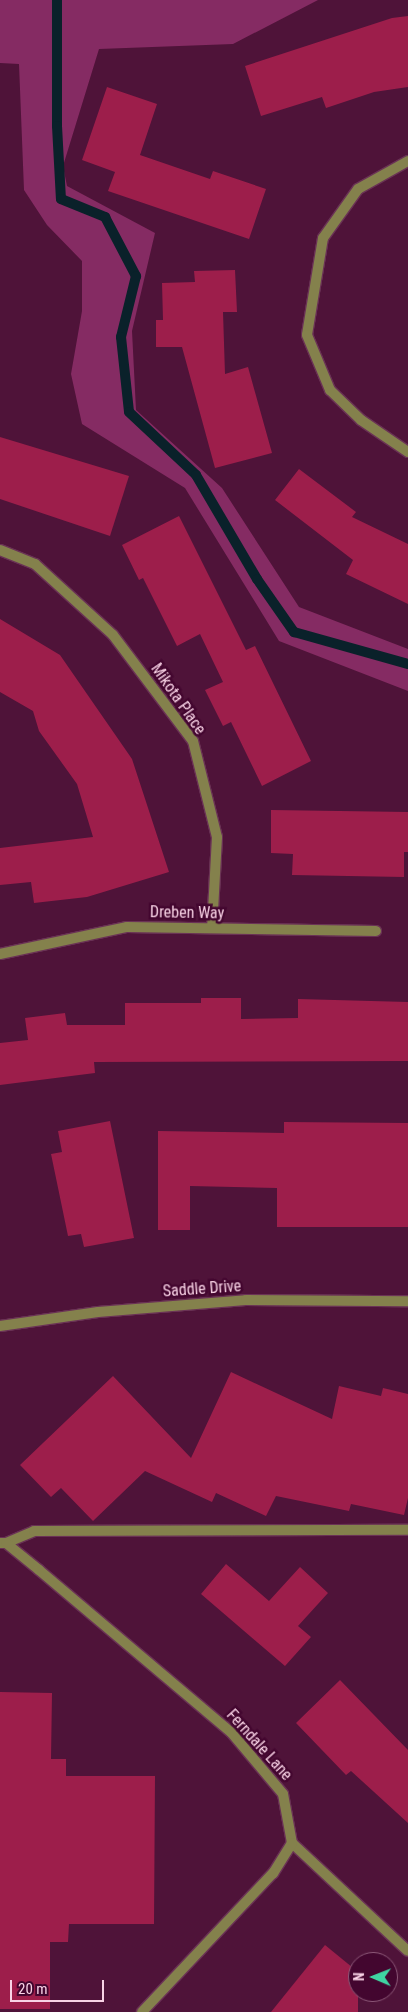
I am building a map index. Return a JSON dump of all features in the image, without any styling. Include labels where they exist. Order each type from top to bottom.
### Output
[{"type":"street","points":[[408,161],[358,188],[323,238],[307,335],[330,390],[361,420],[408,452]]},
{"type":"street","name":"Mikota Place","points":[[0,550],[35,564],[113,635],[192,741],[217,836],[212,928]]},
{"type":"street","name":"Dreben Way","points":[[0,954],[127,927],[376,931]]},
{"type":"street","name":"Saddle Drive","points":[[0,1326],[98,1312],[246,1300],[408,1301]]},
{"type":"street","points":[[3,1543],[34,1531],[408,1530]]},
{"type":"street","name":"Ferndale Lane","points":[[3,1543],[231,1732],[283,1794],[292,1843]]},
{"type":"street","points":[[142,2012],[273,1873],[292,1843],[408,1951]]},
{"type":"shaded area","points":[[0,0],[318,0],[233,44],[99,49],[63,166],[67,186],[155,233],[132,331],[136,410],[222,488],[299,607],[408,649],[408,691],[279,641],[185,488],[82,424],[71,374],[82,311],[82,261],[47,225],[24,190],[19,64],[0,63]]},
{"type":"building","points":[[408,16],[408,87],[374,92],[326,108],[322,97],[261,116],[245,66],[392,18]]},
{"type":"building","points":[[107,87],[157,104],[140,155],[210,179],[213,171],[266,189],[249,239],[108,191],[115,172],[82,160]]},
{"type":"building","points":[[235,270],[237,312],[223,312],[225,374],[248,367],[272,453],[215,468],[182,347],[156,347],[156,320],[163,320],[162,283],[195,282],[194,271]]},
{"type":"building","points":[[0,437],[129,476],[110,536],[0,499]]},
{"type":"building","points":[[299,469],[356,512],[352,517],[408,544],[408,604],[346,574],[353,560],[275,500]]},
{"type":"building","points":[[179,516],[246,650],[255,646],[311,761],[262,786],[231,722],[223,726],[205,690],[223,682],[200,634],[177,646],[143,578],[139,580],[122,545]]},
{"type":"building","points":[[0,619],[60,655],[132,759],[169,872],[87,897],[34,903],[31,882],[0,885],[0,848],[93,837],[77,784],[39,731],[33,711],[0,692]]},
{"type":"building","points":[[271,810],[408,812],[408,852],[404,852],[404,877],[292,875],[293,854],[271,853]]},
{"type":"building","points":[[201,998],[241,998],[241,1019],[298,1018],[298,999],[408,1002],[408,1061],[94,1062],[95,1073],[0,1085],[0,1043],[28,1040],[25,1018],[65,1013],[67,1025],[125,1025],[125,1003],[201,1003]]},
{"type":"building","points":[[110,1121],[134,1238],[84,1247],[81,1234],[68,1236],[51,1154],[62,1152],[58,1131]]},
{"type":"building","points":[[284,1122],[408,1123],[408,1227],[277,1227],[277,1188],[190,1186],[190,1230],[158,1230],[158,1131],[284,1133]]},
{"type":"building","points":[[231,1372],[332,1419],[339,1386],[381,1396],[383,1388],[408,1394],[408,1498],[404,1515],[351,1504],[349,1511],[276,1496],[266,1516],[216,1493],[212,1502],[145,1471],[93,1521],[61,1488],[51,1497],[20,1465],[113,1376],[191,1458]]},
{"type":"building","points":[[226,1564],[269,1601],[300,1567],[328,1593],[298,1626],[311,1637],[285,1666],[201,1594]]},
{"type":"building","points":[[340,1680],[408,1750],[408,1823],[351,1771],[346,1775],[296,1723]]},
{"type":"building","points":[[0,1692],[52,1693],[51,1759],[66,1759],[66,1776],[155,1776],[154,1924],[69,1924],[68,1942],[50,1942],[50,2009],[0,2009]]},
{"type":"building","points":[[325,1945],[348,1964],[348,2002],[358,2002],[358,2012],[271,2012]]},
{"type":"waterway","points":[[57,0],[57,126],[61,199],[105,217],[136,276],[121,337],[129,412],[196,475],[257,579],[294,632],[408,664]]}]
